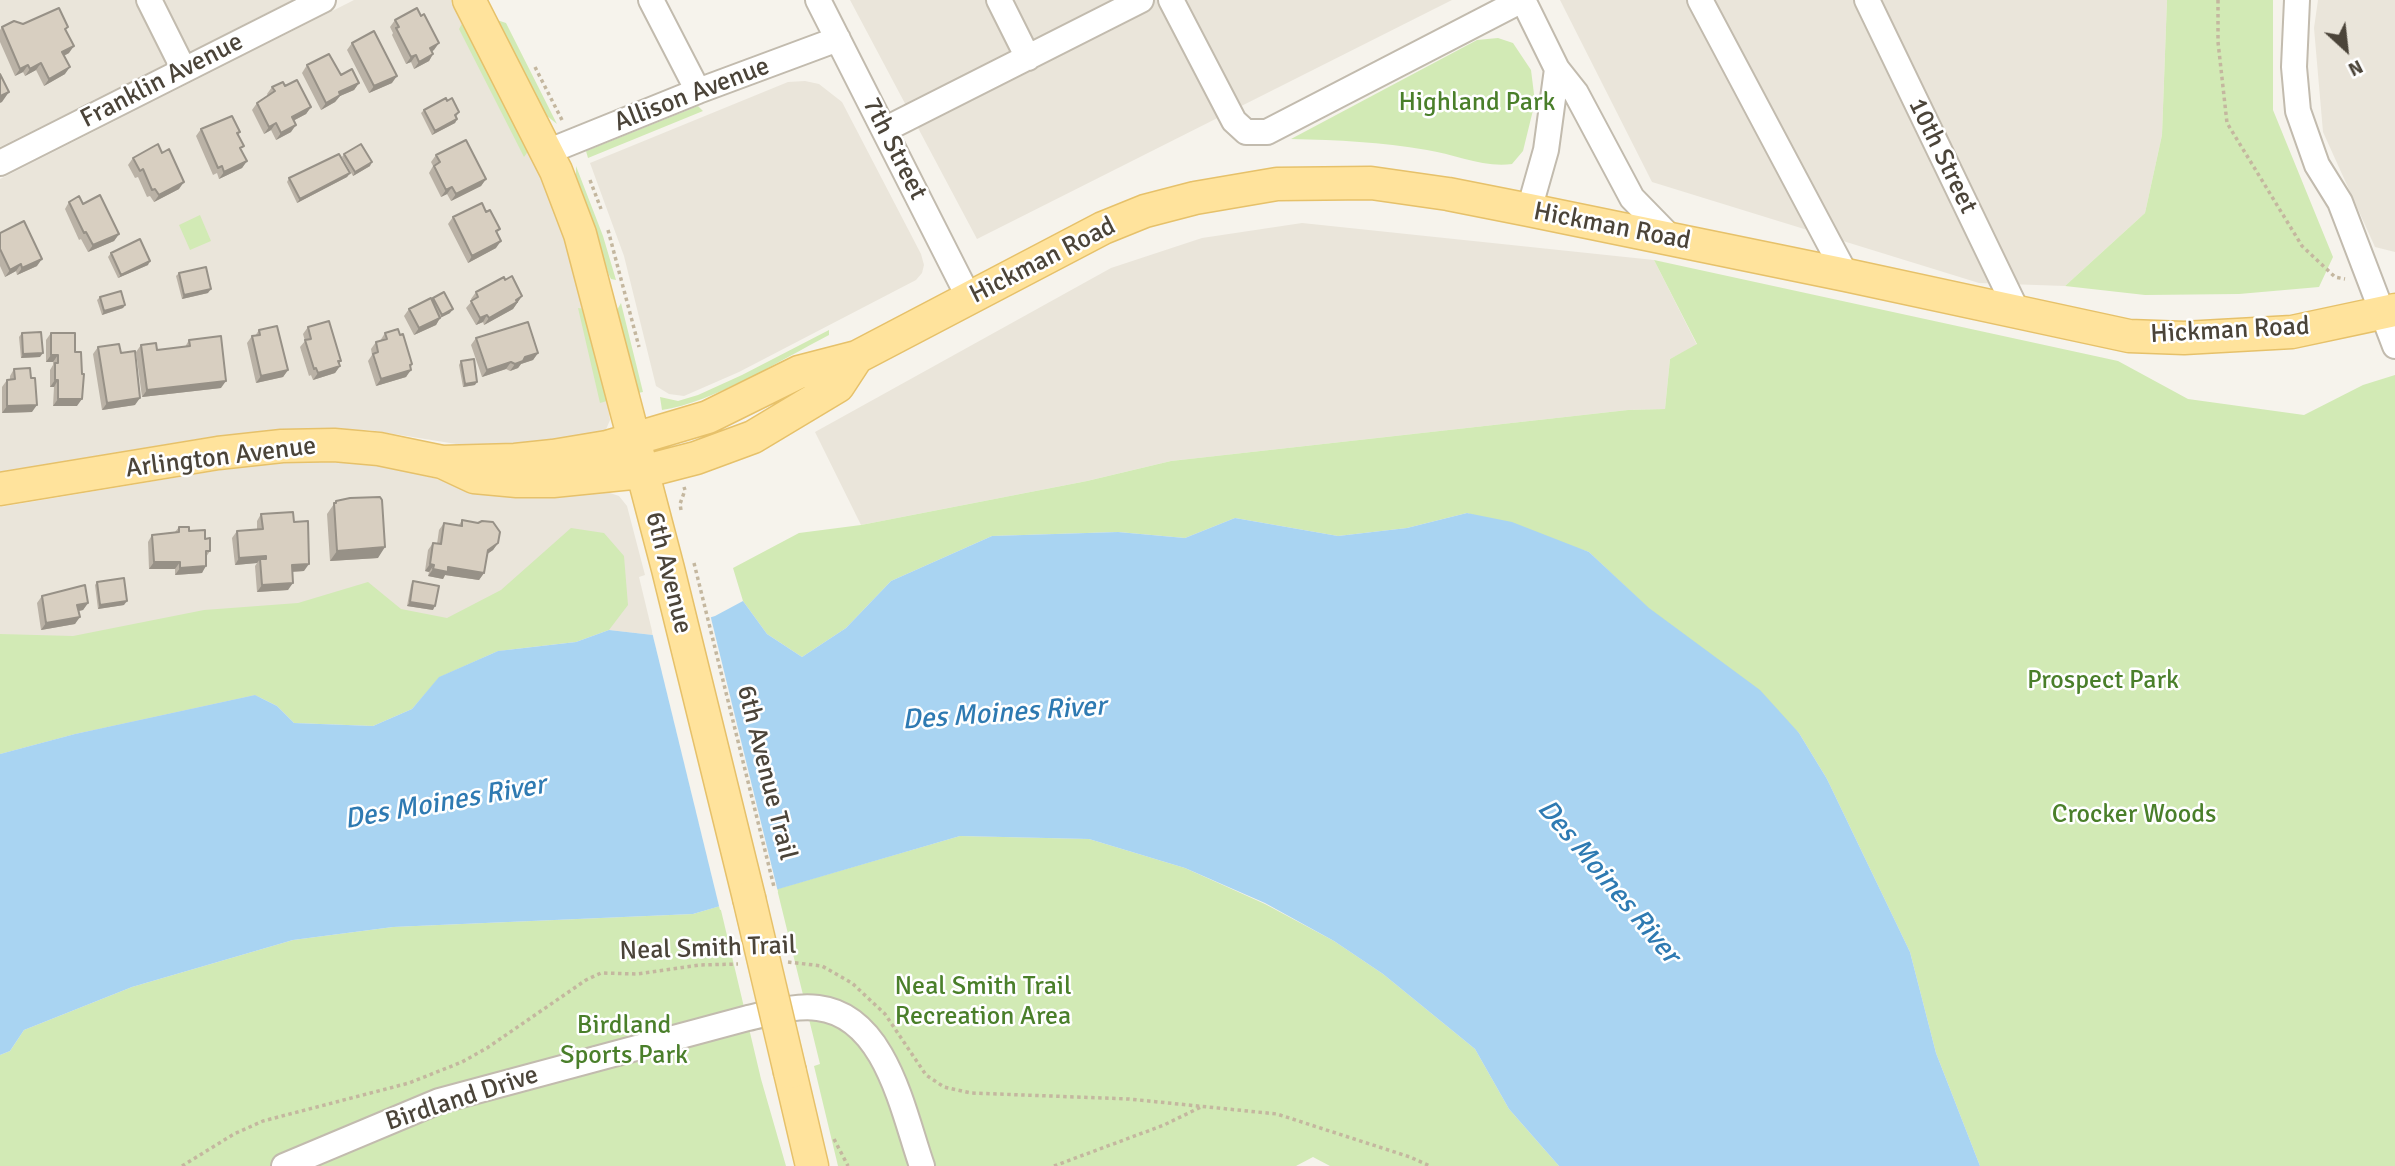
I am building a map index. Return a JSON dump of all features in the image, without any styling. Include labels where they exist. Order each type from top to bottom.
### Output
[{"type":"main road","name":"6th Avenue","points":[[469,0],[547,152],[580,234],[642,472],[681,566],[749,898],[812,1166]]},
{"type":"main road","name":"Hickman Road","points":[[634,440],[708,417],[799,372],[858,357],[1092,234],[1146,211],[1195,198],[1277,184],[1371,183],[1448,194],[2129,336],[2184,338],[2292,332],[2389,312]]},
{"type":"main road","name":"Hickman Road","points":[[642,472],[696,458],[753,437],[838,386],[858,357]]},
{"type":"main road","name":"Arlington Avenue","points":[[0,489],[218,453],[282,446],[334,445],[379,449],[442,461],[515,460],[553,456],[634,440]]},
{"type":"main road","name":"Arlington Avenue","points":[[442,461],[474,477],[517,481],[553,481],[642,472]]},
{"type":"street","points":[[149,0],[184,70]]},
{"type":"street","name":"Franklin Avenue","points":[[0,163],[323,0]]},
{"type":"street","points":[[651,0],[698,91]]},
{"type":"street","name":"7th Street","points":[[818,0],[969,298]]},
{"type":"street","points":[[999,0],[1028,58]]},
{"type":"street","points":[[884,130],[1141,0]]},
{"type":"street","points":[[1171,0],[1234,121],[1247,132],[1267,132],[1522,0],[1557,69],[1576,93],[1632,198],[1672,239]]},
{"type":"street","points":[[1700,0],[1846,275]]},
{"type":"street","name":"10th Street","points":[[1867,0],[2017,312]]},
{"type":"street","points":[[2297,0],[2294,67],[2298,111],[2317,165],[2340,202],[2371,284],[2389,312],[2395,346]]},
{"type":"street","name":"Allison Avenue","points":[[547,152],[698,91],[838,39]]},
{"type":"street","points":[[1529,210],[1546,150],[1557,69]]},
{"type":"street","name":"Birdland Drive","points":[[284,1166],[439,1101],[748,1018],[796,1008],[818,1008],[835,1012],[856,1024],[875,1044],[890,1073],[922,1166]]},
{"type":"path","points":[[2218,0],[2218,42],[2227,123],[2302,246],[2335,277],[2371,284]]},
{"type":"path","points":[[682,515],[680,504],[685,490]]},
{"type":"path","name":"6th Avenue Trail","points":[[681,566],[774,889]]},
{"type":"path","points":[[791,957],[794,970]]},
{"type":"path","name":"Neal Smith Trail","points":[[782,962],[822,967],[852,983],[885,1014],[926,1075],[944,1087],[971,1093],[1129,1098],[1277,1114],[1430,1166]]},
{"type":"path","name":"Neal Smith Trail","points":[[182,1166],[234,1134],[263,1121],[409,1083],[462,1062],[487,1048],[586,980],[601,973],[638,974],[700,965],[741,964]]},
{"type":"path","points":[[1054,1166],[1164,1125],[1204,1105]]},
{"type":"path","points":[[833,1138],[848,1166]]},
{"type":"shaded area","points":[[0,0],[293,0],[0,147]]},
{"type":"shaded area","points":[[354,0],[452,0],[529,150],[556,212],[575,270],[607,401],[610,420],[605,432],[597,438],[475,447],[369,430],[289,429],[204,438],[0,472],[0,179]]},
{"type":"shaded area","points":[[850,0],[1452,0],[977,239]]},
{"type":"shaded area","points":[[1560,0],[2167,0],[2162,135],[2145,213],[2065,286],[1979,283],[1652,182]]},
{"type":"shaded area","points":[[2318,0],[2395,0],[2395,252],[2375,247],[2323,132],[2314,28]]},
{"type":"shaded area","points":[[788,82],[819,84],[842,102],[921,254],[924,265],[922,273],[916,280],[739,372],[684,396],[669,394],[656,386],[624,256],[590,163]]},
{"type":"shaded area","points":[[1302,223],[1654,260],[1697,345],[1670,359],[1665,409],[1628,410],[1171,461],[1087,481],[861,525],[815,432],[1111,268],[1202,238]]},
{"type":"shaded area","points":[[317,462],[358,463],[400,469],[462,486],[601,490],[619,496],[627,506],[645,575],[639,577],[653,635],[609,630],[75,734],[0,754],[0,507],[233,468]]},
{"type":"green space","points":[[2167,0],[2273,0],[2273,110],[2333,257],[2319,287],[2239,294],[2145,295],[2065,286],[2145,213],[2162,135]]},
{"type":"green space","points":[[497,20],[506,23],[557,124],[547,116]]},
{"type":"green space","points":[[463,22],[529,150],[524,157],[459,29]]},
{"type":"green space","name":"Highland Park","points":[[1498,38],[1513,43],[1531,70],[1535,102],[1523,151],[1512,164],[1480,162],[1393,145],[1291,139],[1477,40]]},
{"type":"green space","points":[[698,106],[703,111],[588,158],[586,151]]},
{"type":"green space","points":[[576,166],[603,236],[616,280],[609,275],[576,179]]},
{"type":"green space","points":[[200,215],[211,241],[190,250],[179,225]]},
{"type":"green space","name":"Crocker Woods","points":[[1654,260],[2118,361],[2188,399],[2304,415],[2363,385],[2395,375],[2395,1166],[1980,1166],[1936,1053],[1910,952],[1827,779],[1799,733],[1648,608],[1589,552],[1467,513],[1407,528],[1338,536],[1235,518],[1185,538],[1118,532],[992,536],[891,581],[846,628],[802,657],[767,634],[743,601],[733,568],[799,533],[861,525],[1087,481],[1171,461],[1628,410],[1665,409],[1670,359],[1697,344]]},
{"type":"green space","points":[[621,303],[643,392],[638,393],[617,310]]},
{"type":"green space","points":[[578,308],[585,309],[607,401],[600,403]]},
{"type":"green space","points":[[829,330],[829,335],[725,390],[682,406],[662,410],[660,397],[678,401],[698,395]]},
{"type":"green space","points":[[571,528],[604,533],[624,556],[628,605],[609,630],[576,642],[498,651],[440,677],[412,709],[373,726],[294,723],[277,706],[255,695],[75,734],[0,754],[0,634],[73,636],[204,610],[298,603],[368,582],[401,609],[447,618],[501,590]]},
{"type":"green space","name":"Neal Smith Trail Recreation Area","points":[[960,836],[1089,839],[1185,868],[1265,904],[1334,941],[1383,974],[1475,1049],[1509,1109],[1559,1166],[1330,1166],[1313,1157],[1296,1166],[838,1166],[814,1066],[820,1064],[777,889]]},
{"type":"green space","name":"Birdland Sports Park","points":[[720,906],[761,1079],[786,1166],[0,1166],[0,1055],[10,1051],[24,1030],[132,987],[293,940],[393,927],[693,914]]},
{"type":"water","name":"Des Moines River","points":[[1467,513],[1512,522],[1589,552],[1649,608],[1760,690],[1799,733],[1827,779],[1910,952],[1936,1053],[1980,1166],[1559,1166],[1509,1109],[1475,1049],[1383,974],[1334,941],[1265,903],[1185,868],[1089,839],[960,836],[693,914],[393,927],[293,940],[132,987],[24,1030],[10,1051],[0,1055],[0,754],[75,734],[255,695],[277,706],[294,723],[373,726],[412,709],[439,677],[498,651],[576,642],[609,630],[653,635],[715,616],[743,601],[767,634],[802,657],[846,628],[891,581],[992,536],[1118,532],[1185,538],[1235,518],[1338,536],[1407,528]]},
{"type":"pier","points":[[710,614],[778,892],[720,910],[652,632]]},
{"type":"building","points":[[59,8],[68,27],[65,29],[74,46],[62,52],[70,67],[49,79],[41,63],[30,69],[28,65],[20,69],[2,27],[14,21],[23,24]]},
{"type":"building","points":[[417,8],[421,16],[424,14],[439,43],[430,48],[433,54],[419,62],[416,55],[411,57],[396,28],[399,27],[395,20]]},
{"type":"building","points":[[374,31],[397,76],[374,86],[352,43]]},
{"type":"building","points":[[329,54],[341,75],[352,69],[359,83],[339,92],[340,95],[326,103],[307,65]]},
{"type":"building","points":[[0,74],[9,92],[0,96]]},
{"type":"building","points":[[297,80],[311,107],[292,117],[296,125],[281,133],[276,123],[269,127],[257,103],[275,91],[272,87],[283,82],[285,86]]},
{"type":"building","points":[[446,98],[447,101],[452,98],[459,112],[455,115],[457,119],[435,131],[424,110]]},
{"type":"building","points":[[232,116],[244,146],[240,148],[247,161],[224,172],[222,166],[218,168],[201,129]]},
{"type":"building","points":[[466,140],[486,179],[456,194],[452,187],[446,190],[434,166],[440,162],[436,155]]},
{"type":"building","points":[[158,144],[162,153],[169,149],[184,182],[159,195],[155,189],[152,190],[143,169],[140,171],[133,158]]},
{"type":"building","points":[[361,144],[372,162],[355,172],[344,154]]},
{"type":"building","points":[[339,154],[350,173],[300,199],[289,178]]},
{"type":"building","points":[[100,195],[119,234],[93,245],[69,202],[79,196],[83,204]]},
{"type":"building","points":[[482,203],[486,212],[490,210],[500,229],[496,231],[501,241],[472,256],[453,217]]},
{"type":"building","points":[[24,221],[42,259],[10,270],[0,249],[0,233]]},
{"type":"building","points":[[140,239],[150,261],[121,275],[111,253]]},
{"type":"building","points":[[206,267],[211,289],[184,295],[179,273]]},
{"type":"building","points":[[512,276],[522,296],[517,302],[489,318],[487,315],[480,318],[471,301],[478,297],[476,292],[504,277],[505,280]]},
{"type":"building","points":[[121,291],[125,305],[104,311],[100,297]]},
{"type":"building","points":[[444,292],[453,309],[442,315],[433,298]]},
{"type":"building","points":[[431,298],[440,318],[419,328],[409,309]]},
{"type":"building","points":[[329,321],[341,361],[338,361],[340,366],[318,373],[316,368],[314,369],[305,340],[311,339],[308,327]]},
{"type":"building","points":[[528,322],[538,353],[515,364],[511,362],[487,370],[476,338]]},
{"type":"building","points":[[277,326],[288,370],[261,376],[252,336],[260,335],[259,330]]},
{"type":"building","points":[[398,329],[400,335],[403,334],[412,364],[411,370],[381,379],[373,354],[378,352],[376,342],[387,339],[385,333]]},
{"type":"building","points":[[41,332],[43,353],[23,354],[22,333]]},
{"type":"building","points":[[51,333],[75,333],[75,352],[81,352],[84,374],[82,399],[58,399],[55,363],[58,363],[58,355],[51,355]]},
{"type":"building","points":[[221,336],[226,381],[147,390],[141,345],[156,343],[157,350],[190,346],[189,340]]},
{"type":"building","points":[[119,344],[121,353],[135,351],[140,398],[107,403],[98,347]]},
{"type":"building","points":[[474,359],[477,382],[465,384],[461,361]]},
{"type":"building","points":[[30,368],[31,378],[35,378],[37,405],[7,406],[7,380],[15,379],[14,369]]},
{"type":"building","points":[[380,497],[385,547],[337,551],[334,503],[350,498]]},
{"type":"building","points":[[293,512],[294,522],[308,521],[309,564],[292,565],[293,583],[262,585],[260,559],[266,559],[266,556],[239,558],[237,531],[263,529],[261,514]]},
{"type":"building","points":[[462,520],[493,522],[500,532],[498,543],[488,550],[484,573],[448,567],[448,572],[433,569],[434,565],[430,564],[433,543],[441,544],[444,523],[462,526]]},
{"type":"building","points":[[179,527],[189,527],[189,531],[205,530],[205,539],[210,538],[210,551],[206,551],[206,566],[180,568],[180,562],[154,562],[152,535],[179,532]]},
{"type":"building","points":[[124,578],[127,601],[100,605],[97,582]]},
{"type":"building","points":[[413,581],[439,586],[435,606],[410,602]]},
{"type":"building","points":[[85,585],[88,603],[77,605],[80,617],[46,623],[42,596]]},
{"type":"park label","name":"Prospect Park","points":[[2103,681]]}]
